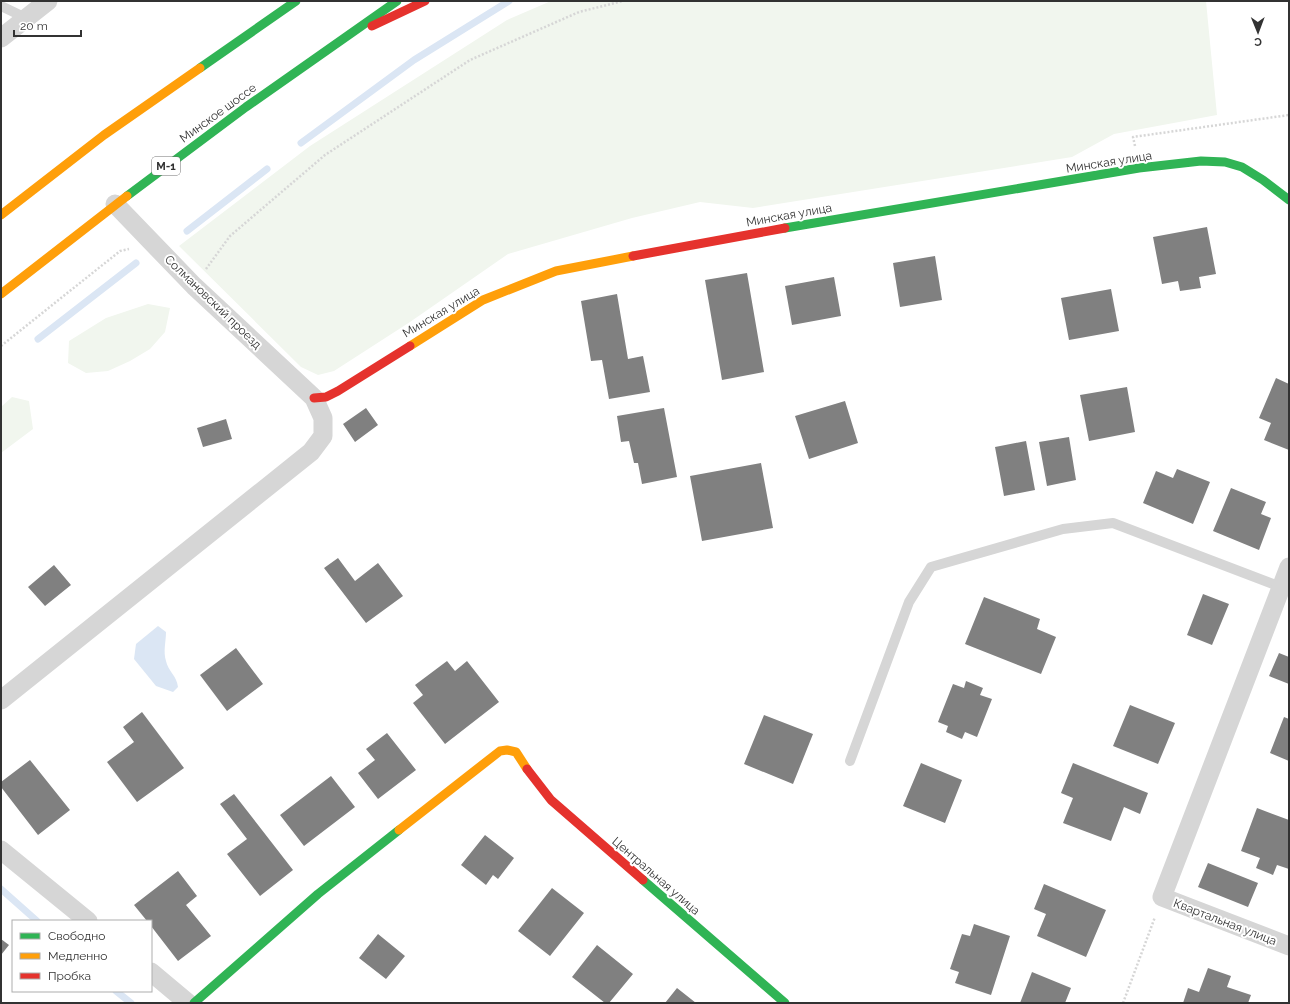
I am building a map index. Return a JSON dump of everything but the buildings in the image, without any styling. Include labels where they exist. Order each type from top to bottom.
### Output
[{"type":"main road","points":[[1,215],[104,135],[296,1]]},
{"type":"main road","name":"Минское шоссе","points":[[1,294],[115,204],[334,43],[397,1]]},
{"type":"main road","points":[[334,43],[426,1]]},
{"type":"main road","name":"Минская улица","points":[[314,398],[326,397],[338,391],[483,300],[556,271],[757,233],[1139,168],[1194,162],[1235,164],[1256,176],[1289,200]]},
{"type":"main road","name":"Центральная улица","points":[[194,1003],[318,894],[500,752],[507,750],[516,752],[521,758],[532,779],[551,800],[785,1003]]},
{"type":"street","points":[[1,38],[48,1]]},
{"type":"street","name":"Солмановский проезд","points":[[115,204],[194,286],[314,398]]},
{"type":"street","points":[[1,700],[311,452],[323,436],[323,418],[314,398]]},
{"type":"street","points":[[1162,897],[1289,567]]},
{"type":"street","points":[[1,850],[87,920]]},
{"type":"street","name":"Квартальная улица","points":[[1162,897],[1289,946]]},
{"type":"street","points":[[152,973],[188,1003]]},
{"type":"lane","points":[[1,6],[26,18]]},
{"type":"lane","points":[[850,761],[909,602],[931,568],[1063,529],[1112,523],[1281,587]]},
{"type":"path","points":[[194,286],[230,236],[324,155],[470,60],[580,12],[623,1]]},
{"type":"path","points":[[1139,168],[1133,137],[1289,115]]},
{"type":"path","points":[[1,346],[120,251],[134,248]]},
{"type":"path","points":[[1123,1003],[1162,897]]},
{"type":"shaded area","points":[[551,1],[1206,1],[1217,115],[1114,134],[1072,157],[753,208],[700,202],[632,218],[508,254],[410,322],[334,371],[318,375],[301,367],[179,246],[310,146],[507,20]]},
{"type":"shaded area","points":[[148,304],[170,308],[165,332],[150,349],[130,361],[108,371],[86,373],[68,363],[69,341],[106,318]]},
{"type":"shaded area","points":[[12,397],[29,401],[33,429],[1,453],[1,407]]},
{"type":"water","points":[[158,626],[166,632],[165,657],[167,665],[176,680],[178,687],[173,692],[156,686],[134,659],[136,644]]},
{"type":"waterway","points":[[301,143],[414,60],[509,1]]},
{"type":"waterway","points":[[187,231],[267,169]]},
{"type":"waterway","points":[[38,339],[136,263]]},
{"type":"waterway","points":[[1,889],[36,920]]},
{"type":"waterway","points":[[117,992],[131,1003]]},
{"type":"traffic: fast","points":[[200,68],[296,1]]},
{"type":"traffic: fast","points":[[127,196],[246,107],[397,1]]},
{"type":"traffic: fast","points":[[785,228],[1139,168],[1201,161],[1225,162],[1242,167],[1263,180],[1289,200]]},
{"type":"traffic: fast","points":[[194,1003],[318,894],[399,830]]},
{"type":"traffic: fast","points":[[643,880],[785,1003]]},
{"type":"traffic: slow","points":[[1,215],[104,135],[200,68]]},
{"type":"traffic: slow","points":[[1,294],[127,196]]},
{"type":"traffic: slow","points":[[410,346],[483,300],[556,271],[633,256]]},
{"type":"traffic: slow","points":[[399,830],[500,751],[507,750],[516,752],[527,769]]},
{"type":"traffic: jam","points":[[372,26],[425,1]]},
{"type":"traffic: jam","points":[[633,256],[785,228]]},
{"type":"traffic: jam","points":[[314,398],[326,397],[338,391],[410,346]]},
{"type":"traffic: jam","points":[[527,769],[551,800],[643,880]]}]
